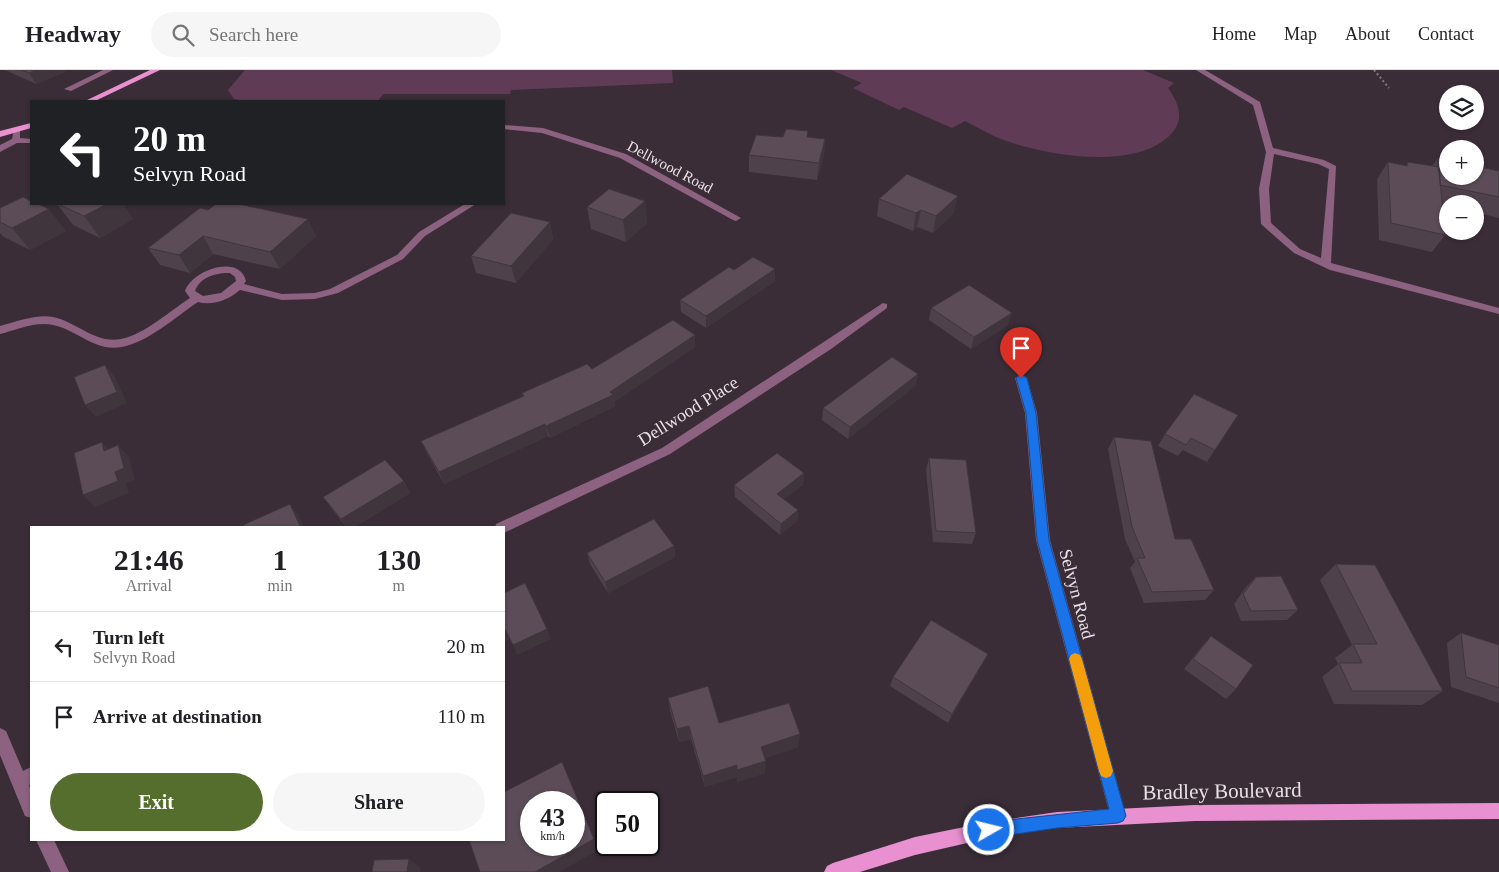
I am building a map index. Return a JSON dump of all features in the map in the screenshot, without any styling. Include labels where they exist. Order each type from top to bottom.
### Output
[{"type":"main road","points":[[91,100],[156,70]]},
{"type":"main road","points":[[0,134],[16,135],[30,127]]},
{"type":"main road","name":"Bradley Boulevard","points":[[833,872],[915,846],[989,830],[1057,820],[1118,816],[1499,811]]},
{"type":"street","points":[[68,89],[109,70]]},
{"type":"street","points":[[1200,70],[1257,104],[1269,150],[1264,189],[1266,224],[1298,251],[1334,268],[1499,311]]},
{"type":"street","name":"Dellwood Road","points":[[505,127],[530,129],[623,156],[736,218]]},
{"type":"street","points":[[0,149],[16,135],[30,141]]},
{"type":"street","points":[[1269,150],[1321,162],[1333,168],[1326,264]]},
{"type":"street","points":[[0,330],[52,320],[88,339],[110,344],[122,343],[134,338],[197,298],[219,298],[238,286],[282,297],[315,296],[334,291],[400,257],[422,234],[469,205]]},
{"type":"street","points":[[197,298],[190,291],[191,286],[195,281],[208,273],[232,270],[240,276],[238,286]]},
{"type":"street","name":"Dellwood Place","points":[[505,526],[666,451],[827,346],[883,306]]},
{"type":"street","name":"Selvyn Road","points":[[1021,378],[1031,413],[1043,540],[1118,816]]},
{"type":"street","points":[[0,736],[25,778],[30,805]]},
{"type":"street","points":[[45,841],[60,872]]},
{"type":"path","points":[[1374,70],[1389,88]]},
{"type":"shaded area","points":[[245,70],[672,70],[673,83],[511,90],[510,94],[383,94],[379,100],[240,100],[234,99],[228,90]]},
{"type":"shaded area","points":[[831,70],[1143,70],[1174,83],[1168,88],[1177,104],[1179,116],[1172,133],[1156,145],[1136,153],[1112,157],[1062,154],[1015,144],[996,137],[965,121],[952,128],[904,107],[899,110],[853,88],[862,83]]},
{"type":"building","points":[[22,70],[36,70],[29,73]]},
{"type":"building","points":[[786,129],[808,131],[807,137],[825,139],[819,163],[749,155],[756,135],[783,137]]},
{"type":"building","points":[[1388,162],[1407,166],[1408,162],[1439,167],[1439,185],[1441,185],[1441,195],[1439,195],[1439,234],[1391,223]]},
{"type":"building","points":[[1484,168],[1499,171],[1499,197],[1440,185],[1484,185]]},
{"type":"building","points":[[907,174],[958,196],[936,216],[921,210],[916,213],[879,199]]},
{"type":"building","points":[[609,189],[645,201],[623,220],[587,207]]},
{"type":"building","points":[[23,197],[30,200],[30,205],[40,205],[49,209],[12,228],[0,222],[0,208]]},
{"type":"building","points":[[60,205],[105,205],[84,216]]},
{"type":"building","points":[[215,205],[244,205],[308,219],[270,252],[203,236],[179,255],[148,248],[200,208],[208,210]]},
{"type":"building","points":[[511,213],[550,222],[511,266],[471,256]]},
{"type":"building","points":[[753,257],[775,269],[706,316],[680,300],[729,267],[734,270]]},
{"type":"building","points":[[969,285],[1012,313],[974,337],[931,308]]},
{"type":"building","points":[[673,320],[695,335],[610,392],[613,395],[439,472],[421,441],[524,396],[522,393],[587,364],[592,369]]},
{"type":"building","points":[[892,357],[918,374],[850,427],[823,408]]},
{"type":"building","points":[[105,365],[117,392],[85,405],[74,377]]},
{"type":"building","points":[[1194,394],[1238,415],[1215,450],[1191,438],[1186,445],[1165,434]]},
{"type":"building","points":[[1114,437],[1151,441],[1175,539],[1191,539],[1214,590],[1152,592],[1137,558],[1145,558],[1132,527]]},
{"type":"building","points":[[102,442],[104,451],[118,445],[124,468],[115,472],[118,481],[83,495],[74,453]]},
{"type":"building","points":[[777,453],[804,473],[777,494],[798,510],[781,524],[734,485]]},
{"type":"building","points":[[929,458],[966,460],[976,533],[936,531]]},
{"type":"building","points":[[385,460],[404,481],[341,519],[323,497]]},
{"type":"building","points":[[290,504],[300,526],[243,526]]},
{"type":"building","points":[[654,519],[674,546],[605,582],[587,553]]},
{"type":"building","points":[[1336,564],[1375,565],[1443,691],[1352,691],[1339,663],[1362,663],[1353,644],[1377,644]]},
{"type":"building","points":[[1281,576],[1298,610],[1251,611],[1243,594],[1256,577]]},
{"type":"building","points":[[525,583],[547,629],[513,645],[505,629],[505,593]]},
{"type":"building","points":[[931,620],[988,654],[952,714],[893,677]]},
{"type":"building","points":[[1461,633],[1499,645],[1499,688],[1466,677]]},
{"type":"building","points":[[1211,636],[1253,665],[1236,689],[1193,659]]},
{"type":"building","points":[[708,686],[719,723],[789,703],[800,734],[761,747],[766,761],[737,770],[737,765],[703,776],[689,726],[677,729],[668,698]]},
{"type":"building","points":[[562,762],[574,791],[520,791],[520,856],[564,856],[535,872],[480,872],[469,841],[505,841],[505,791]]},
{"type":"building","points":[[585,817],[594,839],[585,844]]},
{"type":"building","points":[[409,859],[407,872],[372,872],[374,860]]},
{"type":"slow traffic","points":[[1075,659],[1106,771]]},
{"type":"route","points":[[989,830],[1057,820],[1118,816],[1043,540],[1031,413],[1021,378]]}]
